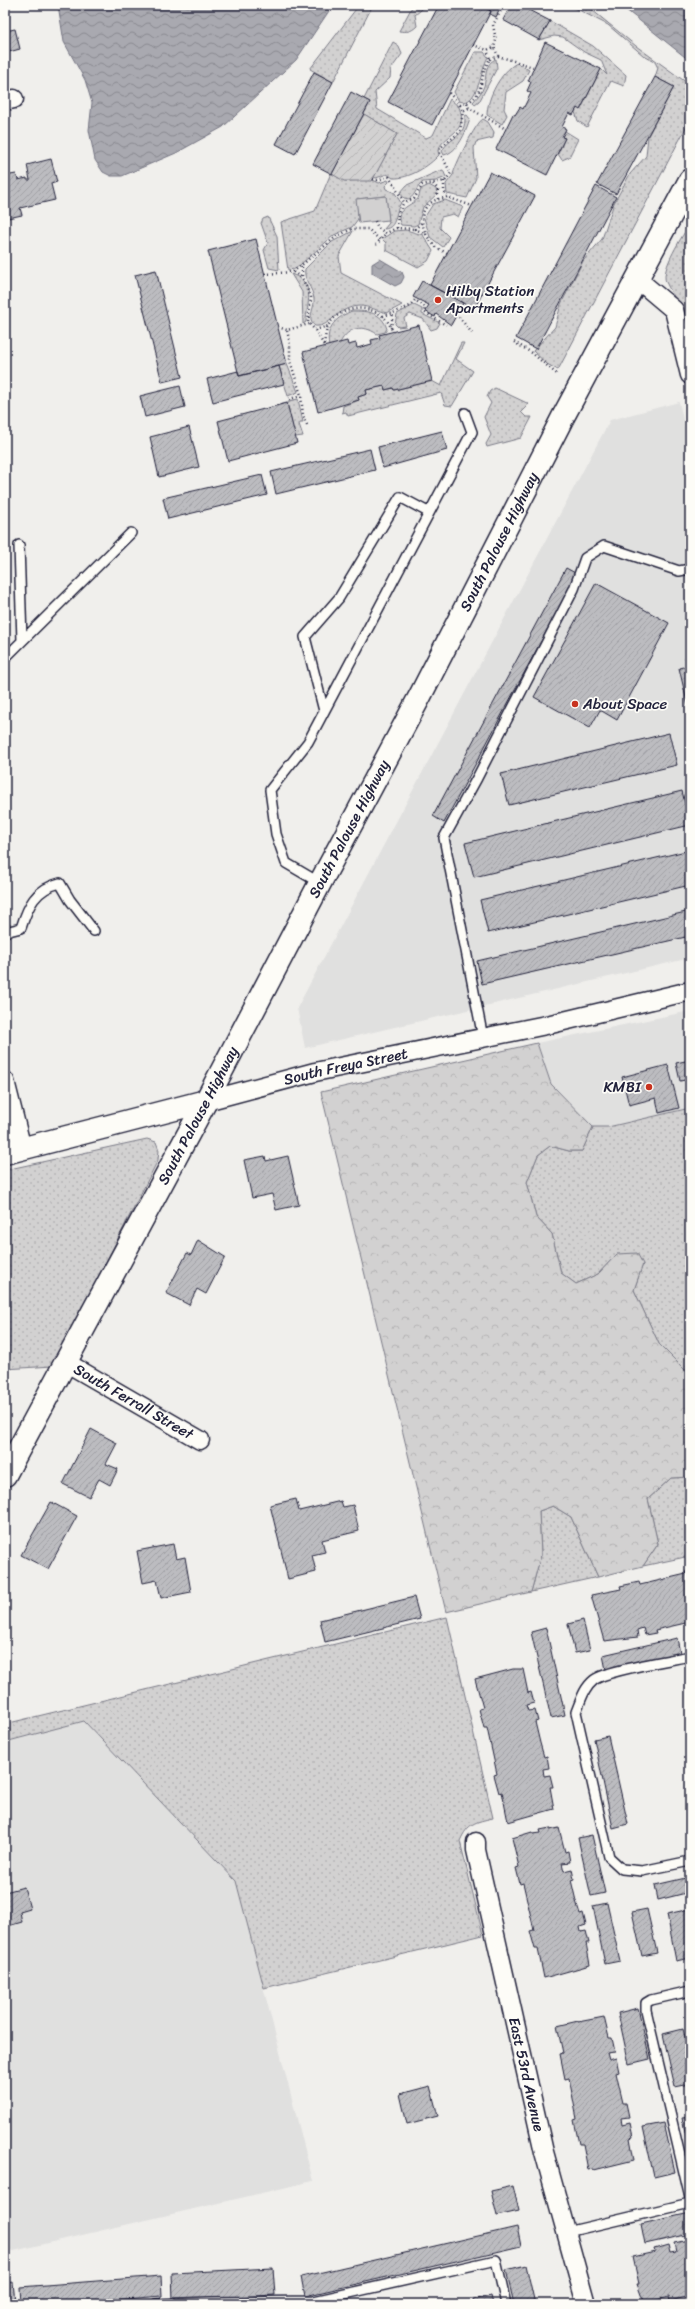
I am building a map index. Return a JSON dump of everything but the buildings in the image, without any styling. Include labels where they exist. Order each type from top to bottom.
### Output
[{"type":"main road","name":"South Palouse Highway","points":[[5,1475],[67,1363],[206,1101],[420,696],[636,278],[690,180]]},
{"type":"main road","name":"South Freya Street","points":[[14,1151],[206,1101]]},
{"type":"street","points":[[636,278],[674,310],[690,375]]},
{"type":"street","name":"South Freya Street","points":[[206,1101],[316,1072],[483,1038],[690,991]]},
{"type":"street","points":[[5,1081],[14,1151]]},
{"type":"street","name":"South Ferrall Street","points":[[67,1363],[200,1440]]},
{"type":"street","name":"East 53rd Avenue","points":[[476,1842],[476,1850],[534,2108],[586,2304]]},
{"type":"lane","points":[[320,883],[286,863],[276,834],[270,790],[308,742],[428,512],[472,432],[466,413]]},
{"type":"lane","points":[[324,711],[305,637],[339,598],[400,497],[428,512]]},
{"type":"lane","points":[[5,658],[131,533]]},
{"type":"lane","points":[[19,545],[22,641]]},
{"type":"lane","points":[[483,1038],[444,838],[488,757],[574,589],[585,558],[604,546],[679,571],[690,569]]},
{"type":"lane","points":[[5,932],[21,928],[34,896],[52,885],[60,883],[70,900],[94,931]]},
{"type":"lane","points":[[690,1656],[612,1673],[595,1679],[583,1692],[576,1712],[610,1857],[622,1869],[642,1871],[690,1861]]},
{"type":"lane","points":[[690,1991],[651,2000],[646,2004],[646,2010],[690,2198]]},
{"type":"lane","points":[[567,2232],[690,2203]]},
{"type":"lane","points":[[158,2304],[314,2301],[496,2260],[506,2304]]},
{"type":"path","points":[[498,56],[494,47],[496,40],[493,25],[504,5]]},
{"type":"path","points":[[474,45],[487,50],[494,47]]},
{"type":"path","points":[[487,50],[490,59]]},
{"type":"path","points":[[460,105],[467,103],[480,91],[484,67],[490,59],[498,56],[533,67]]},
{"type":"path","points":[[397,228],[398,213],[404,202],[414,199],[422,185],[444,181],[451,173],[440,153],[440,148],[460,132],[463,111],[460,105],[449,94]]},
{"type":"path","points":[[467,103],[469,108],[506,129]]},
{"type":"path","points":[[463,111],[469,108]]},
{"type":"path","points":[[373,179],[377,180],[389,177],[404,202]]},
{"type":"path","points":[[444,181],[444,191],[447,197]]},
{"type":"path","points":[[433,184],[438,189],[438,200]]},
{"type":"path","points":[[415,229],[422,222],[428,206],[438,200],[447,197],[472,206]]},
{"type":"path","points":[[375,221],[376,225],[386,233]]},
{"type":"path","points":[[422,222],[426,234],[435,247],[447,253]]},
{"type":"path","points":[[370,230],[376,225]]},
{"type":"path","points":[[265,274],[292,272],[302,266],[337,236],[352,229],[364,228],[370,230],[380,240]]},
{"type":"path","points":[[376,245],[386,233],[397,228],[415,229],[426,234]]},
{"type":"path","points":[[302,266],[302,278],[311,297],[309,324],[315,330],[324,345],[328,326]]},
{"type":"path","points":[[292,272],[302,278]]},
{"type":"path","points":[[383,316],[393,314],[410,306],[415,300],[425,307],[424,312],[446,325]]},
{"type":"path","points":[[315,330],[328,326],[339,314],[356,308],[374,311],[383,316],[391,330],[393,314]]},
{"type":"path","points":[[459,317],[472,333]]},
{"type":"path","points":[[278,327],[287,330],[309,324]]},
{"type":"path","points":[[287,330],[290,344],[291,366],[301,396],[303,415],[307,425]]},
{"type":"path","points":[[514,342],[532,353],[558,375]]},
{"type":"path","points":[[289,398],[301,396]]},
{"type":"shaded area","name":"About Space","points":[[679,402],[690,449],[690,958],[305,1048],[297,1008],[610,420]]},
{"type":"shaded area","points":[[690,1011],[690,1108],[608,1127],[593,1127],[551,1084],[537,1043]]},
{"type":"shaded area","points":[[84,1721],[236,1881],[313,2181],[5,2253],[5,1742]]},
{"type":"green space","points":[[359,5],[373,5],[333,82],[310,69]]},
{"type":"green space","points":[[413,5],[427,5],[415,15],[417,26],[409,31],[399,31]]},
{"type":"green space","points":[[569,5],[586,5],[636,46],[690,85],[690,120],[558,370],[547,364],[533,351],[555,327],[561,304],[583,261],[602,239],[614,203],[630,174],[646,156],[648,136],[674,87],[655,77],[658,68],[655,62],[644,56],[608,25]]},
{"type":"green space","points":[[550,21],[593,46],[626,75],[624,86],[611,81],[587,127],[578,121],[575,112],[577,108],[581,109],[601,69],[607,75],[601,60],[584,52],[563,37],[554,36],[539,40]]},
{"type":"green space","points":[[393,42],[398,45],[402,54],[391,69],[390,78],[375,92],[377,109],[426,138],[433,135],[450,99],[459,107],[461,123],[454,133],[441,145],[438,151],[439,155],[418,171],[399,178],[393,178],[387,174],[376,178],[374,177],[397,134],[364,114],[370,102],[364,99]]},
{"type":"green space","points":[[475,52],[484,52],[488,57],[475,93],[471,99],[465,102],[459,101],[454,92]]},
{"type":"green space","points":[[496,59],[497,68],[479,102],[475,105],[473,102],[481,93],[489,64]]},
{"type":"green space","points":[[517,63],[529,70],[523,81],[506,92],[504,109],[507,115],[502,124],[487,115],[489,101],[500,78]]},
{"type":"green space","points":[[364,114],[397,134],[372,181],[344,181],[332,174]]},
{"type":"green space","points":[[467,115],[470,119],[461,141],[453,150],[444,155],[442,151],[445,146],[463,129],[465,116]]},
{"type":"green space","points":[[483,119],[488,122],[494,132],[493,138],[476,142],[474,148],[476,178],[467,198],[447,194],[446,184],[453,175],[457,163],[471,136]]},
{"type":"green space","points":[[565,131],[578,139],[569,157],[562,160],[558,154],[565,138],[562,137]]},
{"type":"green space","points":[[443,170],[446,177],[436,181],[423,182],[409,199],[404,198],[400,193],[407,185]]},
{"type":"green space","points":[[331,173],[345,181],[373,180],[379,183],[388,180],[389,182],[385,186],[386,189],[395,193],[401,203],[394,223],[392,226],[384,229],[389,223],[386,196],[357,199],[358,219],[352,227],[334,235],[295,269],[288,270],[281,222],[315,211]]},
{"type":"green space","points":[[429,185],[436,189],[437,194],[423,207],[418,224],[414,226],[401,225],[399,216],[401,212],[418,199],[421,189]]},
{"type":"green space","points":[[386,196],[389,220],[359,223],[356,199]]},
{"type":"green space","points":[[445,200],[463,207],[458,217],[453,214],[441,217],[440,228],[449,237],[443,247],[430,237],[424,218],[433,204]]},
{"type":"green space","points":[[268,217],[277,236],[279,270],[269,268],[264,250],[268,243],[261,223],[263,219]]},
{"type":"green space","points":[[690,223],[690,326],[685,314],[666,282],[665,276],[669,261]]},
{"type":"green space","points":[[406,230],[423,235],[433,251],[428,261],[418,267],[386,250],[386,243],[382,239],[394,231]]},
{"type":"green space","points":[[353,231],[339,256],[341,273],[402,305],[387,313],[363,306],[351,307],[339,313],[325,324],[315,326],[311,321],[314,299],[305,277],[305,269],[332,242]]},
{"type":"green space","points":[[291,274],[305,283],[308,289],[309,295],[306,322],[303,324],[302,292]]},
{"type":"green space","points":[[414,305],[422,309],[422,314],[440,323],[437,328],[431,330],[423,319],[410,314],[404,318],[406,326],[398,327],[395,324],[397,314]]},
{"type":"green space","points":[[352,311],[364,311],[378,316],[385,323],[387,329],[385,332],[377,334],[361,328],[352,330],[347,333],[340,343],[329,346],[329,333],[333,324],[342,316]]},
{"type":"green space","points":[[461,343],[464,343],[456,359],[473,371],[452,406],[445,405],[441,393],[348,416],[346,412],[342,413],[343,406],[359,400],[358,397],[367,394],[366,390],[384,386],[385,390],[393,388],[394,390],[432,381],[441,386]]},
{"type":"green space","points":[[287,364],[298,392],[288,396],[279,366]]},
{"type":"green space","points":[[495,388],[529,404],[521,412],[526,417],[532,417],[521,438],[487,447],[486,444],[491,435],[484,417],[491,403],[487,397],[490,391]]},
{"type":"green space","points":[[298,399],[303,422],[300,422],[299,424],[303,436],[295,437],[287,403]]},
{"type":"green space","points":[[537,1043],[551,1084],[593,1127],[582,1151],[569,1151],[550,1146],[538,1155],[527,1182],[536,1217],[552,1234],[561,1273],[576,1284],[598,1274],[617,1254],[637,1253],[643,1264],[634,1290],[659,1344],[685,1370],[690,1371],[690,1477],[671,1478],[648,1499],[658,1544],[643,1566],[598,1577],[571,1517],[553,1506],[539,1511],[541,1555],[531,1592],[446,1612],[321,1092]]},
{"type":"green space","points":[[690,1108],[690,1371],[685,1370],[659,1344],[634,1290],[643,1264],[617,1254],[598,1274],[576,1284],[561,1273],[552,1234],[536,1217],[527,1182],[538,1155],[550,1146],[569,1151],[582,1151],[593,1127],[608,1127]]},
{"type":"green space","points":[[147,1139],[156,1142],[159,1150],[158,1160],[53,1366],[5,1369],[5,1170]]},
{"type":"green space","points":[[690,1477],[690,1556],[643,1566],[658,1544],[648,1499],[671,1478]]},
{"type":"green space","points":[[553,1506],[571,1517],[598,1577],[531,1592],[541,1555],[539,1511]]},
{"type":"green space","points":[[447,1617],[493,1818],[473,1824],[466,1830],[460,1841],[483,1935],[264,1988],[236,1881],[84,1721],[5,1742],[5,1724]]},
{"type":"water","points":[[58,5],[333,5],[296,60],[223,127],[176,153],[122,176],[111,176],[103,172],[95,160],[89,130],[92,103],[85,80],[64,42]]},
{"type":"water","points":[[620,5],[690,5],[690,61]]},
{"type":"water","points":[[380,259],[402,272],[404,277],[401,283],[395,286],[372,273],[372,264]]},
{"type":"place","name":"Hilby Station Apartments","points":[[438,300]]},
{"type":"place","name":"About Space","points":[[575,704]]},
{"type":"place","name":"KMBI","points":[[649,1087]]}]
